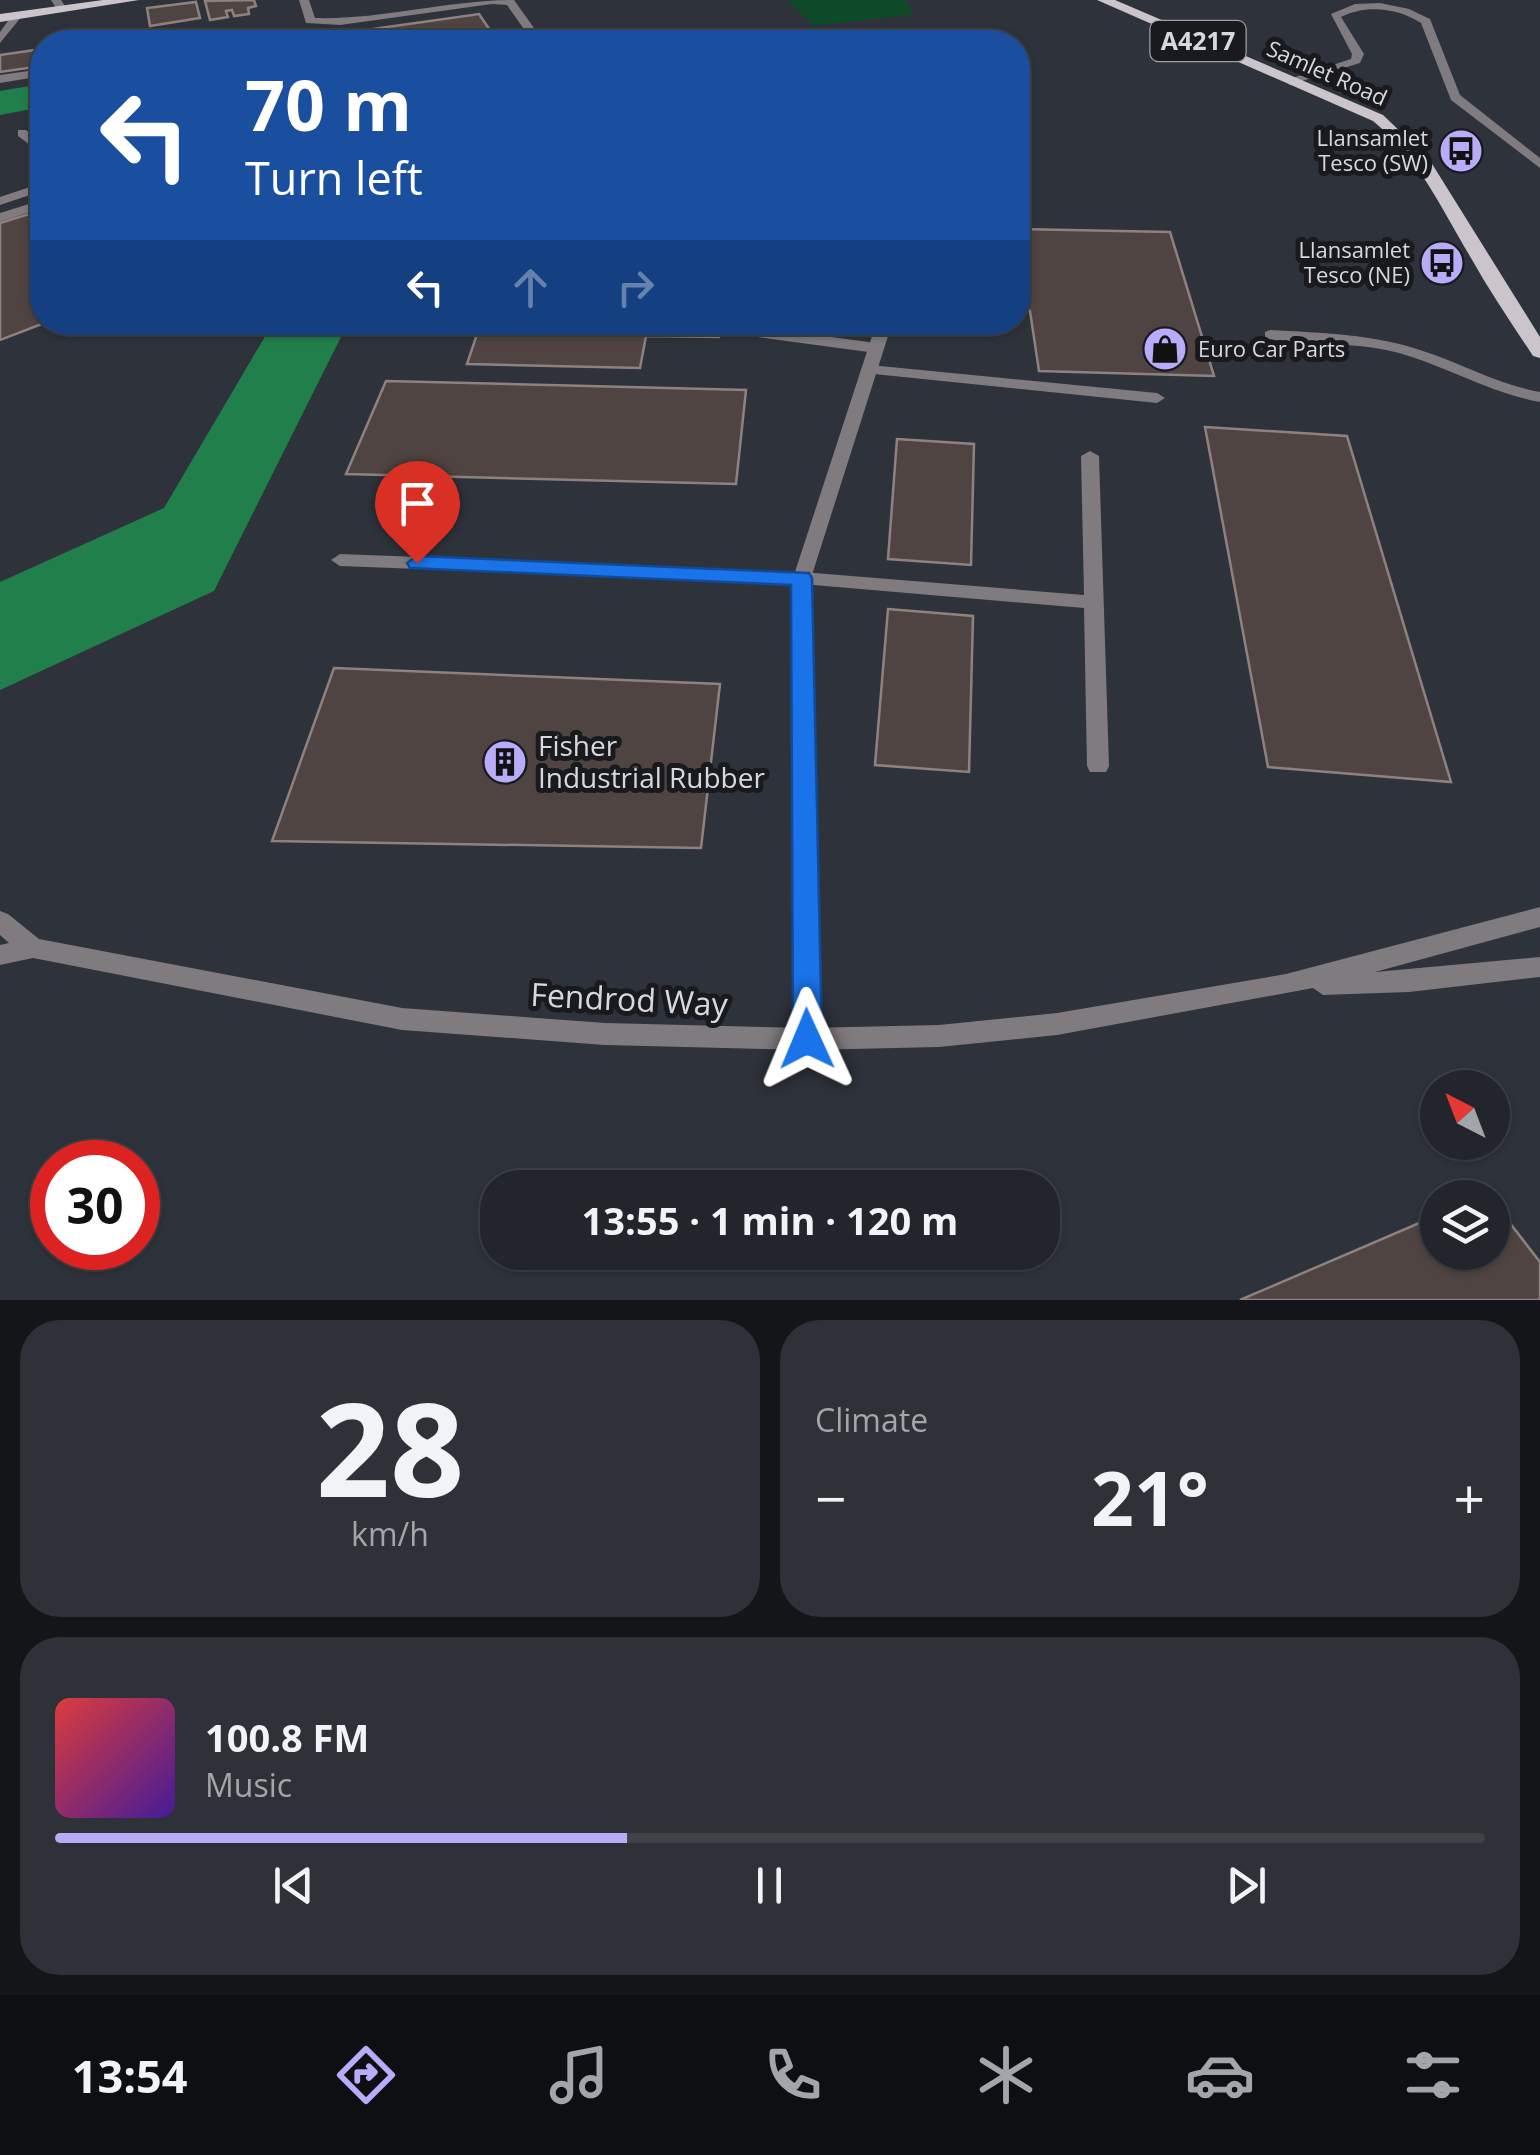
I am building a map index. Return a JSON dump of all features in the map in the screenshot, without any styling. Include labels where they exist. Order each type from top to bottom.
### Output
[{"type":"main road","points":[[0,18],[59,5],[132,0]]},
{"type":"main road","name":"Samlet Road","points":[[1104,0],[1378,118],[1403,136],[1440,181],[1478,256],[1540,352]]},
{"type":"street","points":[[304,0],[310,21],[340,22],[492,1],[510,2],[530,30]]},
{"type":"street","points":[[1292,82],[1356,60],[1358,54],[1336,16],[1340,11],[1365,4],[1406,10],[1426,21],[1455,97],[1540,164]]},
{"type":"street","points":[[0,40],[17,16]]},
{"type":"street","points":[[0,79],[30,75]]},
{"type":"street","points":[[22,133],[30,140]]},
{"type":"street","points":[[0,201],[30,191]]},
{"type":"street","points":[[0,218],[30,208]]},
{"type":"street","points":[[807,1039],[802,578],[879,339],[810,335]]},
{"type":"street","points":[[1270,335],[1343,339],[1402,350],[1512,394],[1540,397]]},
{"type":"street","points":[[870,370],[1157,398]]},
{"type":"street","points":[[1090,456],[1098,766]]},
{"type":"street","points":[[340,560],[802,578],[1094,602]]},
{"type":"street","name":"Fendrod Way","points":[[0,955],[33,948],[402,1019],[604,1034],[807,1039],[940,1036],[1057,1024],[1286,985],[1540,917]]},
{"type":"street","name":"Fendrod Way","points":[[0,921],[33,948]]},
{"type":"street","name":"Fendrod Way","points":[[1286,985],[1409,981],[1540,966]]},
{"type":"green space","points":[[788,0],[905,0],[914,14],[814,26]]},
{"type":"green space","points":[[30,86],[30,109],[0,115],[0,91]]},
{"type":"green space","points":[[266,335],[342,335],[214,591],[0,690],[0,582],[164,508]]},
{"type":"building","points":[[254,0],[256,6],[248,8],[249,14],[234,16],[232,10],[226,11],[228,17],[210,20],[205,1]]},
{"type":"building","points":[[196,2],[200,18],[150,26],[147,8]]},
{"type":"building","points":[[479,14],[490,30],[374,30]]},
{"type":"building","points":[[30,51],[30,68],[0,72],[0,55]]},
{"type":"building","points":[[30,214],[30,329],[0,340],[0,223]]},
{"type":"building","points":[[1030,229],[1170,232],[1214,376],[1039,371],[1030,311]]},
{"type":"building","points":[[477,335],[719,335],[646,336],[640,368],[467,364]]},
{"type":"building","points":[[386,381],[746,390],[736,484],[346,474]]},
{"type":"building","points":[[1205,427],[1347,436],[1451,782],[1268,767]]},
{"type":"building","points":[[897,439],[974,444],[971,565],[888,559]]},
{"type":"building","points":[[888,609],[973,616],[969,772],[875,765]]},
{"type":"building","name":"Fisher Industrial Rubber","points":[[334,668],[720,684],[701,848],[272,841]]},
{"type":"building","points":[[1420,1223],[1420,1270],[1510,1270],[1510,1223],[1540,1262],[1540,1300],[1240,1300]]},
{"type":"place","name":"Llansamlet Tesco (SW)","points":[[1461,151]]},
{"type":"place","name":"Llansamlet Tesco (NE)","points":[[1442,263]]},
{"type":"place","name":"Euro Car Parts","points":[[1165,349]]},
{"type":"place","name":"Fisher Industrial Rubber","points":[[505,762]]},
{"type":"route","points":[[417,563],[802,578],[807,1039]]}]
